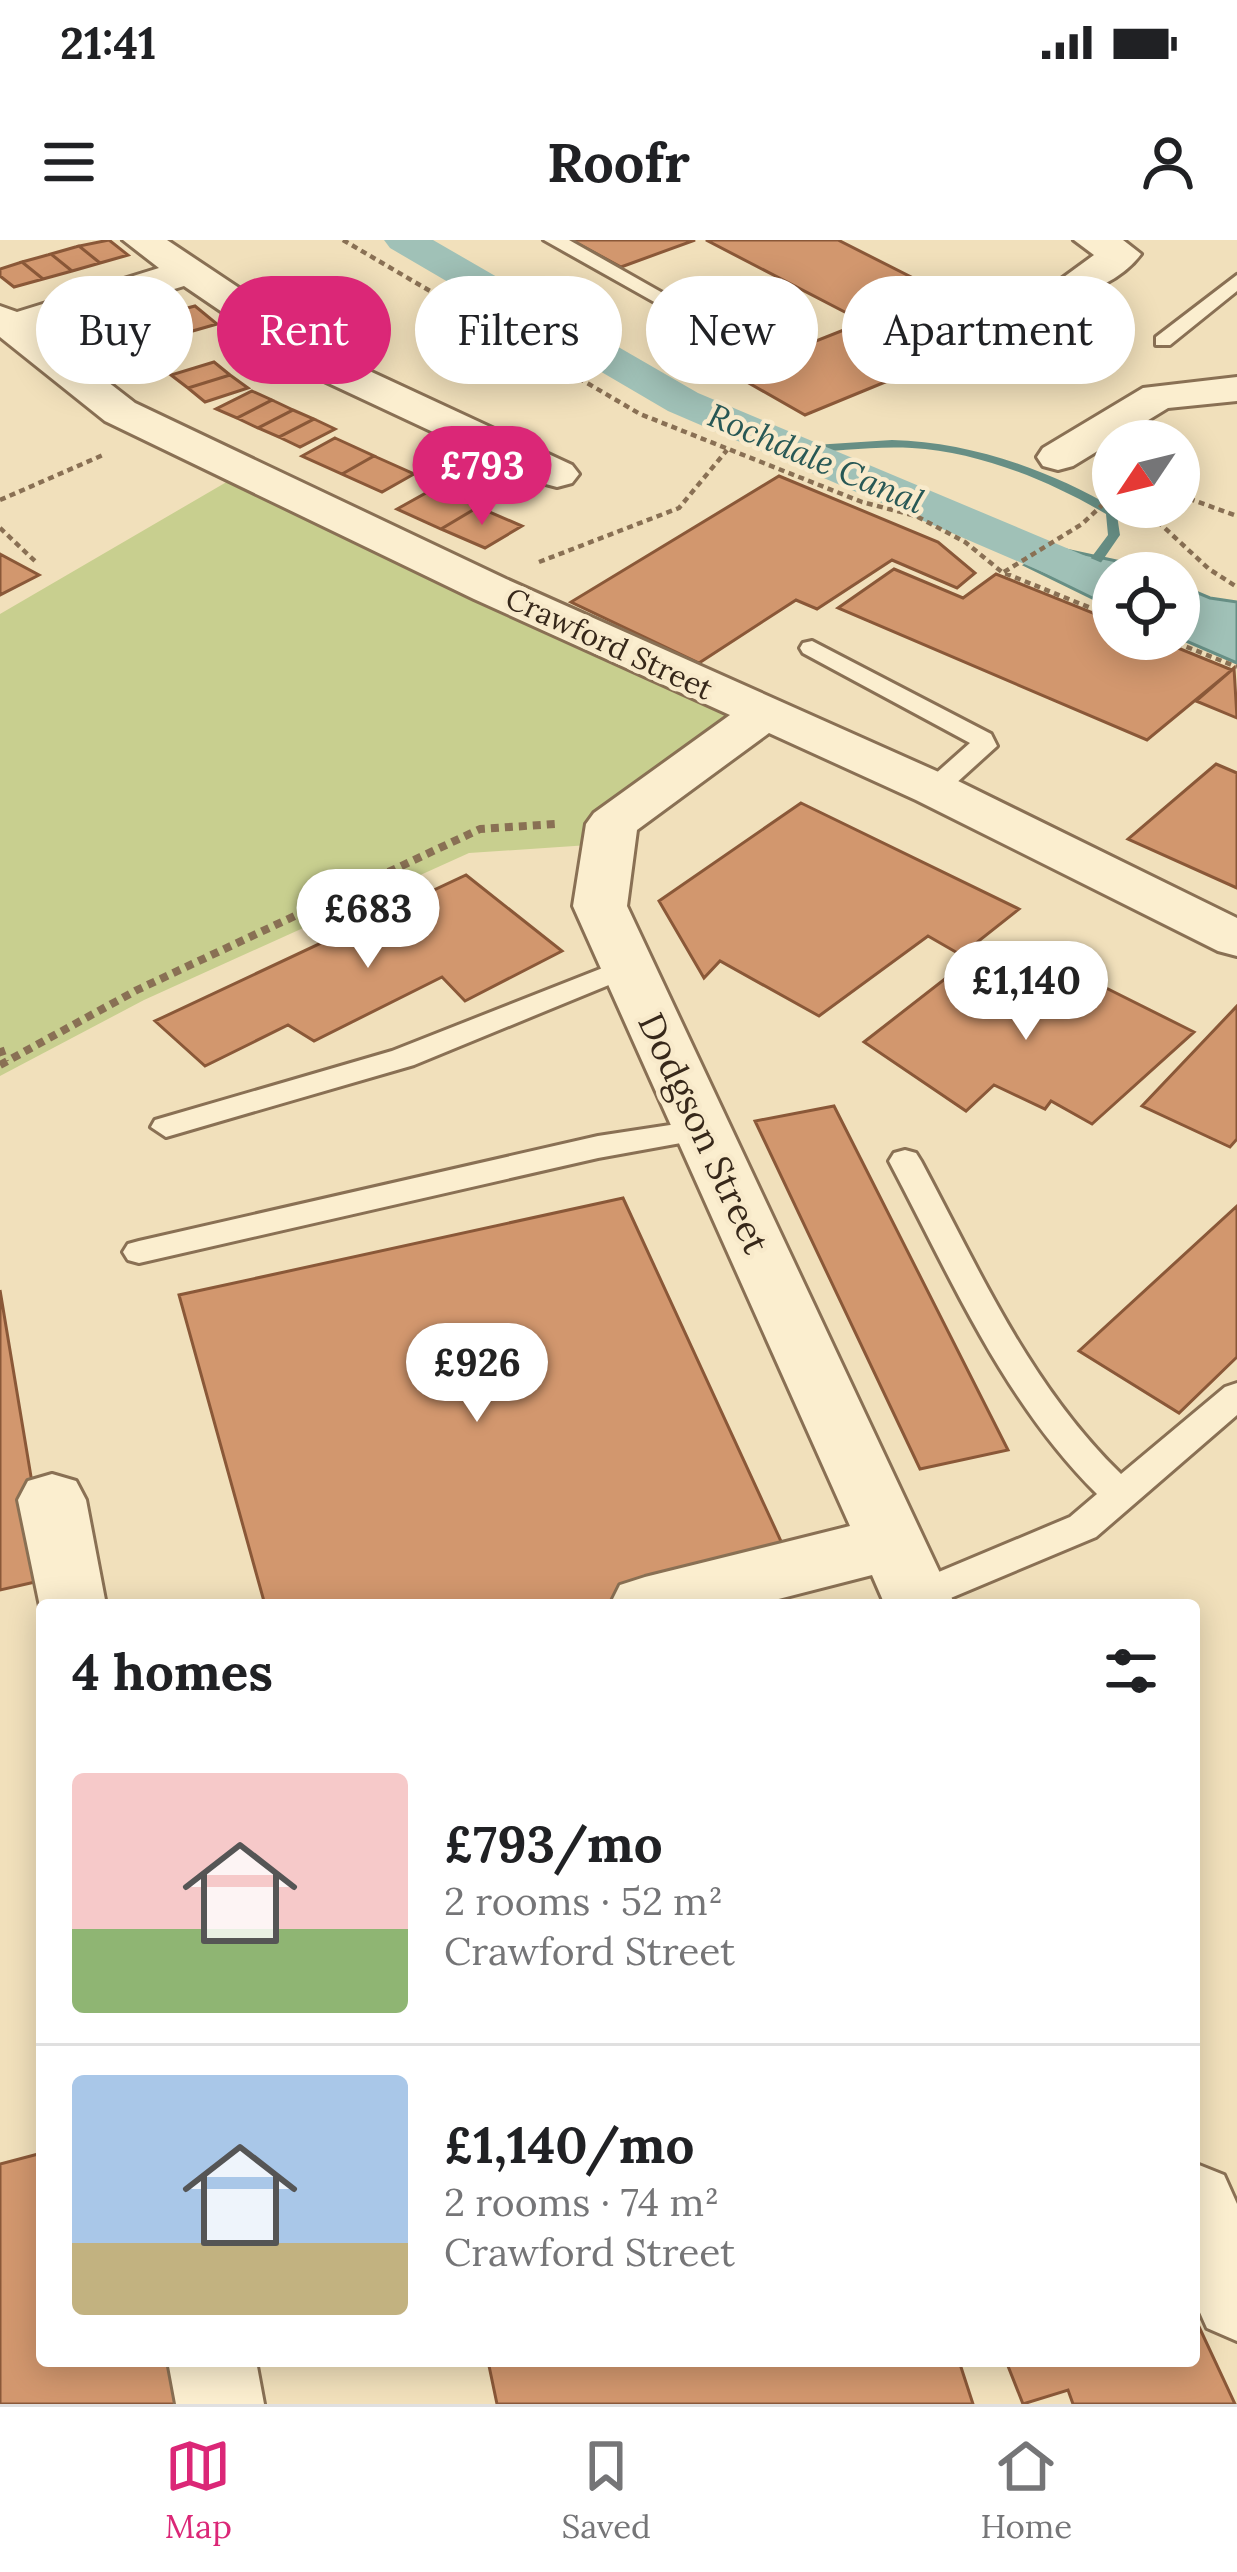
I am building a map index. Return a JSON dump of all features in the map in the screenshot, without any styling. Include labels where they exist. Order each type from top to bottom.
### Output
[{"type":"street","points":[[142,240],[184,273],[336,371],[557,474]]},
{"type":"street","points":[[1082,276],[1118,245]]},
{"type":"street","points":[[5,322],[184,273]]},
{"type":"street","name":"Crawford Street","points":[[5,322],[120,412],[490,589],[934,789],[1237,939]]},
{"type":"street","points":[[1058,457],[1157,398],[1220,390]]},
{"type":"street","points":[[612,824],[763,714]]},
{"type":"street","name":"Dodgson Street","points":[[612,824],[600,906],[909,1582]]},
{"type":"street","points":[[52,1500],[70,1599]]},
{"type":"street","points":[[714,1599],[909,1582]]},
{"type":"street","points":[[1211,2211],[1237,2298]]},
{"type":"street","points":[[213,2367],[220,2404]]},
{"type":"lane","points":[[554,240],[646,290]]},
{"type":"lane","points":[[1163,341],[1237,280]]},
{"type":"lane","points":[[812,648],[982,739],[984,746],[934,789]]},
{"type":"lane","points":[[166,1127],[403,1058],[628,967]]},
{"type":"lane","points":[[139,1252],[598,1147],[703,1130]]},
{"type":"lane","points":[[905,1161],[1026,1388],[1065,1441],[1120,1495]]},
{"type":"lane","points":[[909,1582],[1082,1527],[1237,1396]]},
{"type":"path","points":[[343,240],[640,414],[862,502],[916,516],[965,542],[1002,572],[1092,608]]},
{"type":"path","points":[[0,500],[160,431]]},
{"type":"path","points":[[490,589],[557,552],[659,519],[684,505],[727,450]]},
{"type":"path","points":[[1200,503],[1237,516]]},
{"type":"path","points":[[1002,572],[1092,515]]},
{"type":"path","points":[[0,528],[37,563]]},
{"type":"path","points":[[1165,528],[1209,569],[1237,587]]},
{"type":"path","points":[[1200,652],[1237,667]]},
{"type":"path","points":[[0,1048],[3,1063],[137,990],[480,829],[612,824]]},
{"type":"green space","points":[[230,480],[741,714],[589,845],[469,853],[144,1000],[0,1076],[0,614]]},
{"type":"water","points":[[1052,547],[1092,556],[1092,598],[1025,565]]},
{"type":"water","points":[[1200,594],[1237,602],[1237,663],[1200,647]]},
{"type":"building","points":[[109,240],[128,255],[100,263],[79,246]]},
{"type":"building","points":[[571,240],[695,240],[621,267]]},
{"type":"building","points":[[706,240],[838,240],[909,276],[842,276],[842,311],[818,298],[818,276],[775,276]]},
{"type":"building","points":[[79,246],[100,263],[72,271],[51,254]]},
{"type":"building","points":[[51,254],[72,271],[39,276],[22,262]]},
{"type":"building","points":[[22,262],[39,276],[14,287],[0,276],[0,269]]},
{"type":"building","points":[[195,306],[217,324],[193,331]]},
{"type":"building","points":[[842,331],[842,384],[880,384],[805,415],[751,384],[818,384],[818,340]]},
{"type":"building","points":[[214,362],[217,379],[188,388],[183,384],[193,384],[193,368]]},
{"type":"building","points":[[217,379],[217,384],[248,388],[205,402],[188,388]]},
{"type":"building","points":[[252,391],[272,400],[237,418],[216,409]]},
{"type":"building","points":[[272,400],[293,410],[258,428],[237,418]]},
{"type":"building","points":[[293,410],[314,419],[279,437],[258,428]]},
{"type":"building","points":[[314,419],[335,429],[300,447],[279,437]]},
{"type":"building","points":[[335,438],[374,456],[342,474],[302,456]]},
{"type":"building","points":[[374,456],[414,474],[382,492],[342,474]]},
{"type":"building","points":[[779,476],[938,542],[975,573],[957,588],[892,560],[817,609],[796,600],[699,663],[571,602]]},
{"type":"building","points":[[435,488],[478,507],[441,529],[397,509]]},
{"type":"building","points":[[478,507],[522,526],[485,548],[441,529]]},
{"type":"building","points":[[0,554],[39,575],[0,595]]},
{"type":"building","points":[[894,569],[963,598],[996,574],[1092,613],[1092,660],[1200,657],[1232,670],[1147,740],[838,608]]},
{"type":"building","points":[[1234,668],[1237,718],[1196,701]]},
{"type":"building","points":[[1216,764],[1237,773],[1237,888],[1128,839]]},
{"type":"building","points":[[801,803],[1019,909],[961,955],[928,936],[819,1016],[720,961],[704,978],[659,901]]},
{"type":"building","points":[[466,875],[562,951],[465,1001],[442,977],[314,1041],[288,1025],[205,1066],[155,1021]]},
{"type":"building","points":[[973,957],[1072,1016],[1104,987],[1194,1032],[1092,1124],[1051,1101],[1045,1109],[994,1085],[966,1111],[864,1042]]},
{"type":"building","points":[[1237,1006],[1237,1139],[1230,1147],[1142,1106]]},
{"type":"building","points":[[834,1106],[1008,1450],[920,1469],[755,1121]]},
{"type":"building","points":[[623,1198],[791,1563],[649,1599],[263,1599],[179,1295]]},
{"type":"building","points":[[1237,1206],[1237,1357],[1179,1413],[1079,1351]]},
{"type":"building","points":[[0,1290],[48,1579],[0,1590]]},
{"type":"building","points":[[36,2155],[36,2367],[195,2367],[201,2404],[0,2404],[0,2164]]},
{"type":"building","points":[[1200,2329],[1235,2404],[1073,2404],[1068,2390],[1023,2404],[1008,2367],[1200,2367]]},
{"type":"building","points":[[489,2367],[961,2367],[973,2404],[497,2404]]},
{"type":"waterway","name":"Rochdale Canal","points":[[404,240],[683,402],[1092,576]]},
{"type":"waterway","points":[[799,450],[930,446],[990,459],[1054,482],[1112,512],[1114,535],[1086,574]]}]
